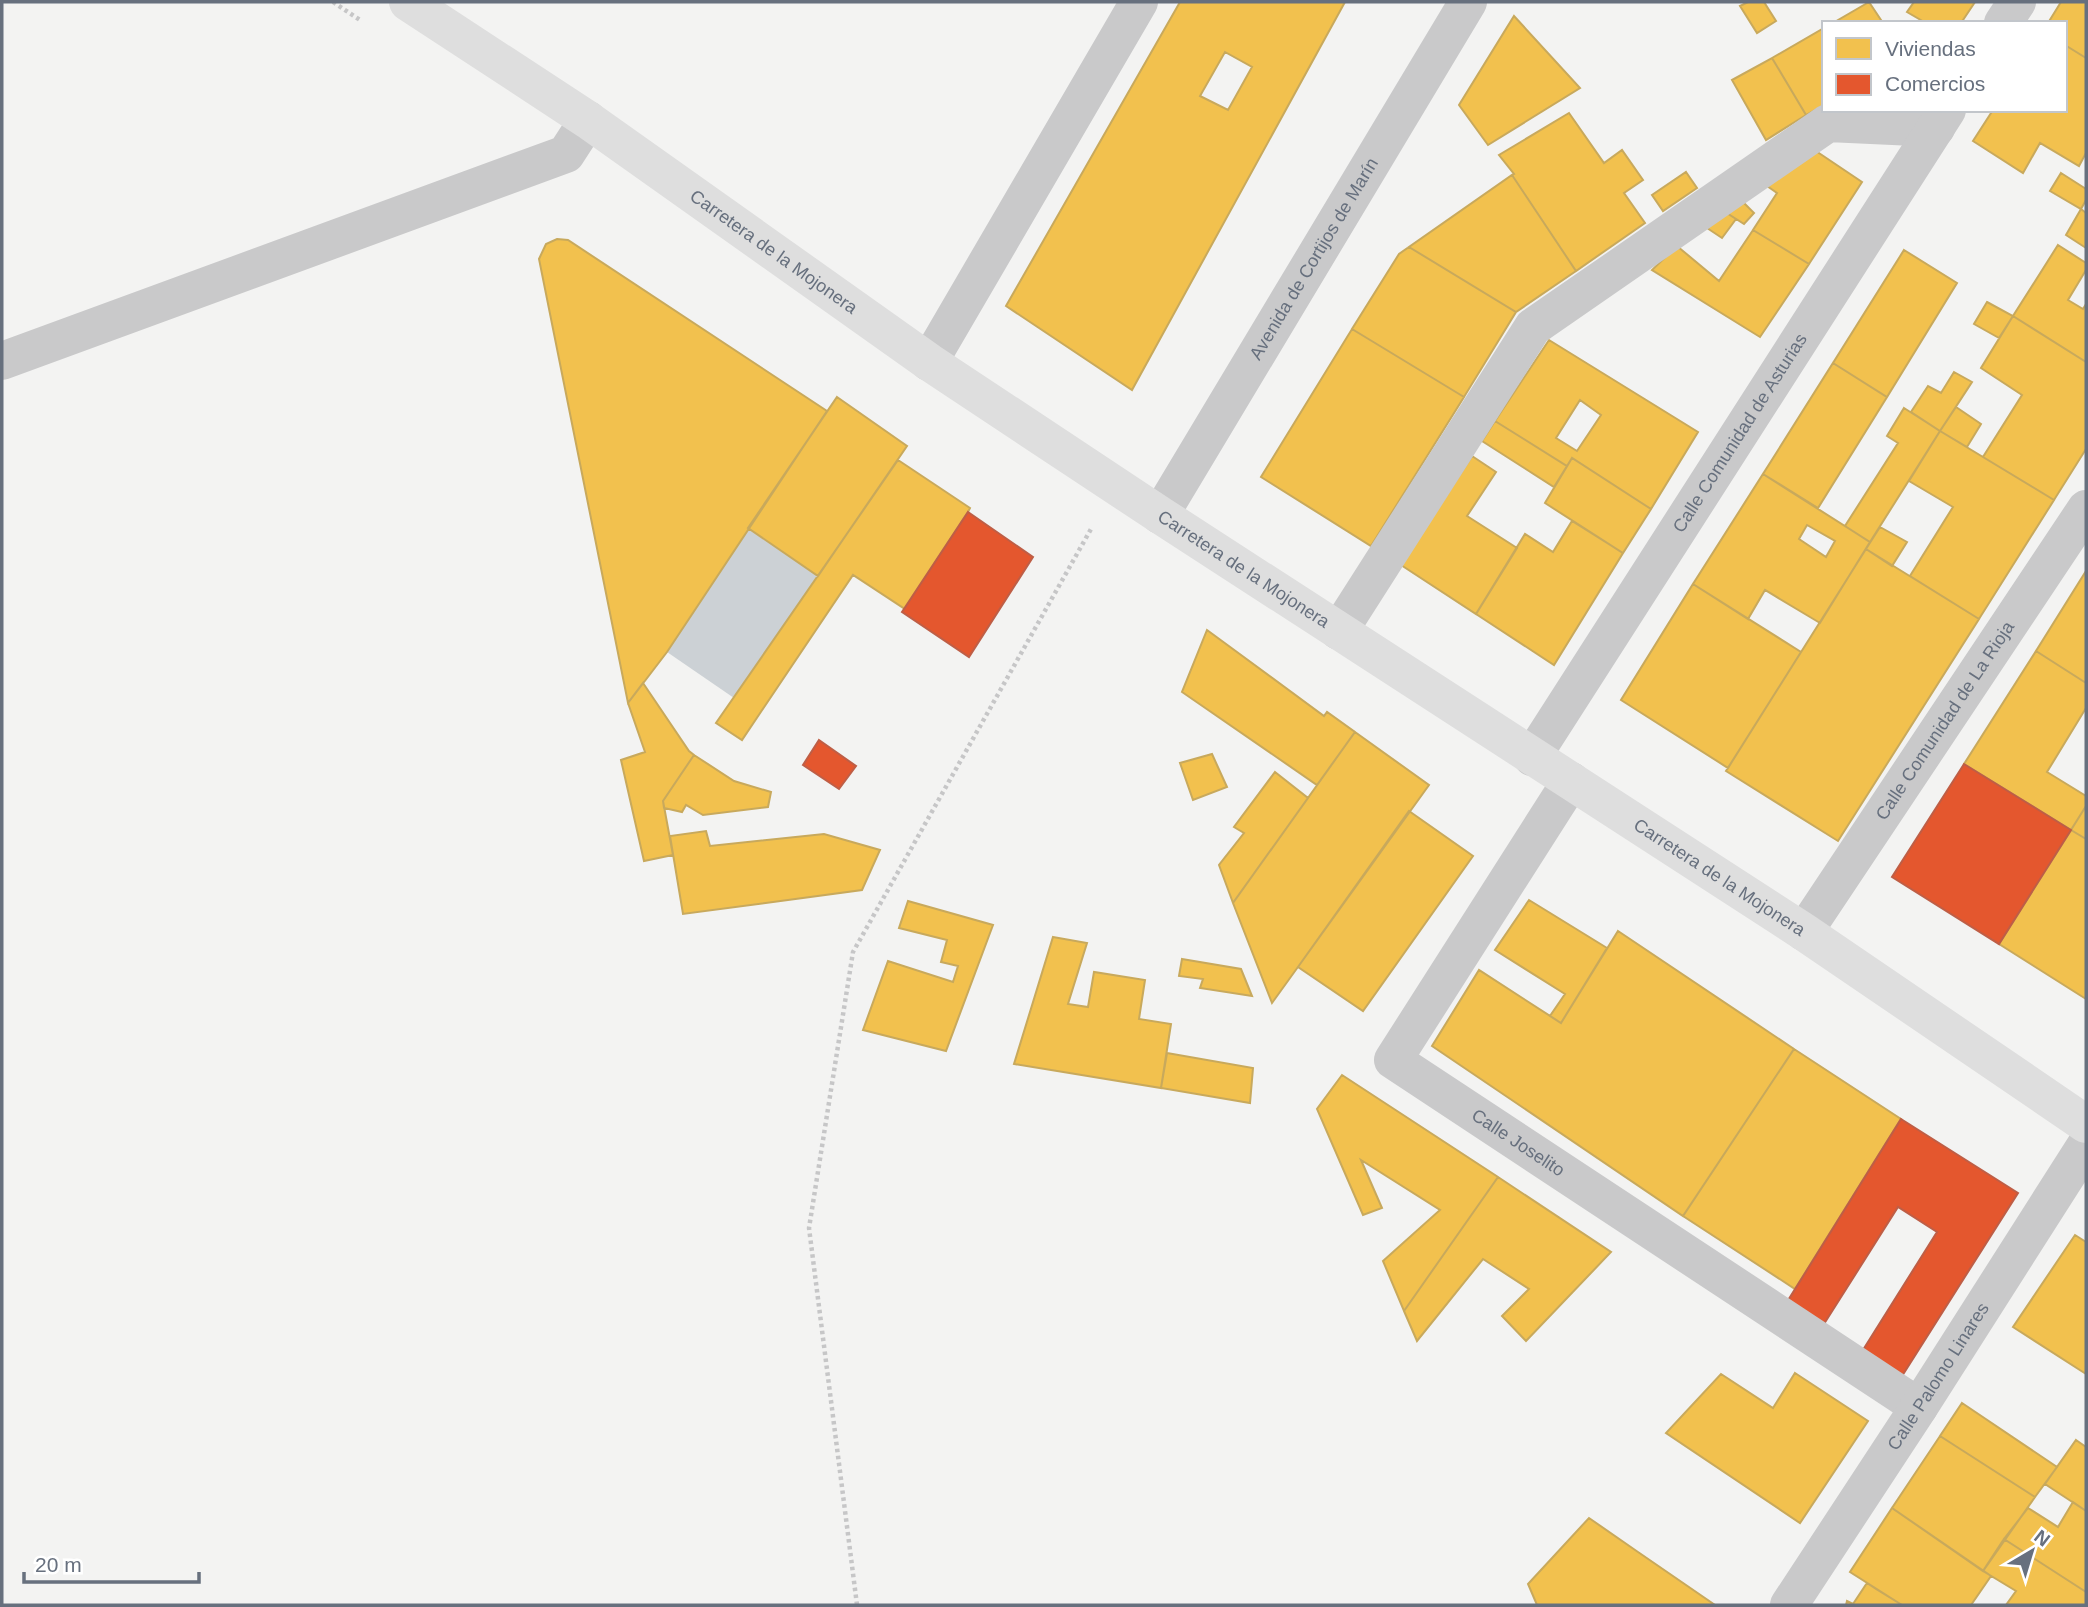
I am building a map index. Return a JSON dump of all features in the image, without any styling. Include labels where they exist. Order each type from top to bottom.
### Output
[{"type":"street","name":"Carretera de la Mojonera","points":[[408,2],[588,120],[929,362],[1160,515],[1804,932],[2086,1124]]},
{"type":"street","points":[[929,362],[1139,2]]},
{"type":"street","name":"Avenida de Cortijos de Marín","points":[[1160,515],[1468,2]]},
{"type":"street","points":[[2004,21],[2017,2]]},
{"type":"street","points":[[1339,631],[1533,327],[1828,123],[1941,119]]},
{"type":"street","name":"Calle Comunidad de Asturias","points":[[1532,757],[1941,119]]},
{"type":"street","points":[[2,361],[566,154],[588,120]]},
{"type":"street","name":"Calle Comunidad de La Rioja","points":[[1804,932],[2086,509]]},
{"type":"street","name":"Calle Joselito","points":[[1571,781],[1393,1060],[1919,1407]]},
{"type":"street","name":"Calle Palomo Linares","points":[[1789,1605],[2086,1145]]},
{"type":"path","points":[[857,1605],[809,1228],[853,952],[1116,486]]},
{"type":"shaded area","points":[[748,528],[818,576],[734,698],[667,652]]},
{"type":"building: Viviendas","points":[[1180,2],[1345,2],[1132,390],[1006,306]],"holes":[[[1225,52],[1252,67],[1228,110],[1200,96]]]},
{"type":"building: Viviendas","points":[[1748,2],[1764,2],[1776,21],[1757,33],[1740,6]]},
{"type":"building: Viviendas","points":[[1869,2],[1882,21],[1836,21]]},
{"type":"building: Viviendas","points":[[1914,2],[1975,2],[1962,21],[1923,21],[1907,12]]},
{"type":"building: Viviendas","points":[[2061,2],[2086,2],[2086,58],[2067,46],[2067,21],[2049,21]]},
{"type":"building: Viviendas","points":[[1514,16],[1580,88],[1488,145],[1459,105]]},
{"type":"building: Viviendas","points":[[1822,29],[1822,106],[1806,115],[1772,58]]},
{"type":"building: Viviendas","points":[[2067,46],[2086,58],[2086,153],[2079,166],[2040,143],[2023,173],[1973,141],[1992,112],[2067,112]]},
{"type":"building: Viviendas","points":[[1772,58],[1806,115],[1766,140],[1732,80]]},
{"type":"building: Viviendas","points":[[1569,113],[1604,163],[1622,150],[1643,180],[1624,193],[1645,223],[1576,271],[1499,155]]},
{"type":"building: Viviendas","points":[[1804,143],[1862,182],[1809,264],[1753,230],[1777,193],[1757,179]]},
{"type":"building: Viviendas","points":[[1686,172],[1697,188],[1663,211],[1652,195]]},
{"type":"building: Viviendas","points":[[2061,173],[2086,189],[2086,200],[2081,209],[2050,191]]},
{"type":"building: Viviendas","points":[[1512,175],[1576,271],[1516,312],[1409,247]]},
{"type":"building: Viviendas","points":[[1736,195],[1754,213],[1744,224],[1719,208]]},
{"type":"building: Viviendas","points":[[1719,208],[1736,219],[1722,238],[1701,224]]},
{"type":"building: Viviendas","points":[[2081,209],[2086,213],[2086,248],[2066,235]]},
{"type":"building: Viviendas","points":[[1753,230],[1809,264],[1760,337],[1652,270],[1677,246],[1719,281]]},
{"type":"building: Viviendas","points":[[557,239],[568,240],[827,411],[667,652],[628,703],[539,259],[546,244]]},
{"type":"building: Viviendas","points":[[2058,245],[2086,263],[2086,270],[2068,300],[2083,309],[2086,304],[2086,362],[2013,316]]},
{"type":"building: Viviendas","points":[[1409,247],[1516,312],[1464,397],[1352,329],[1399,254]]},
{"type":"building: Viviendas","points":[[1904,250],[1957,283],[1887,397],[1833,363]]},
{"type":"building: Viviendas","points":[[1987,302],[2013,316],[1999,338],[1974,324]]},
{"type":"building: Viviendas","points":[[2013,316],[2086,362],[2086,449],[2054,500],[1983,457],[2022,395],[1981,368]]},
{"type":"building: Viviendas","points":[[1352,329],[1464,397],[1371,546],[1261,477]]},
{"type":"building: Viviendas","points":[[1549,340],[1698,432],[1651,509],[1572,458],[1567,466],[1495,421]],"holes":[[[1580,400],[1601,415],[1577,451],[1556,438]]]},
{"type":"building: Viviendas","points":[[1833,363],[1887,397],[1818,508],[1763,474]]},
{"type":"building: Viviendas","points":[[1954,372],[1972,382],[1940,431],[1911,412],[1928,386],[1941,393]]},
{"type":"building: Viviendas","points":[[837,397],[907,446],[818,576],[748,528]]},
{"type":"building: Viviendas","points":[[1956,407],[1981,424],[1967,447],[1940,431]]},
{"type":"building: Viviendas","points":[[1904,408],[1940,431],[1870,542],[1845,526],[1898,443],[1887,436]]},
{"type":"building: Viviendas","points":[[1495,421],[1567,466],[1554,487],[1482,441]]},
{"type":"building: Viviendas","points":[[1940,431],[2054,500],[1979,619],[1910,576],[1953,507],[1909,481]]},
{"type":"building: Viviendas","points":[[1472,456],[1496,472],[1467,516],[1517,548],[1476,614],[1401,565]]},
{"type":"building: Viviendas","points":[[1572,458],[1651,509],[1623,553],[1545,503]]},
{"type":"building: Viviendas","points":[[898,460],[970,508],[968,512],[905,609],[853,575],[742,740],[716,723]]},
{"type":"building: Viviendas","points":[[1763,474],[1870,542],[1820,623],[1765,590],[1748,619],[1693,584]],"holes":[[[1807,525],[1835,541],[1826,557],[1799,539]]]},
{"type":"building: Viviendas","points":[[1572,521],[1623,553],[1554,665],[1476,614],[1525,534],[1553,552]]},
{"type":"building: Viviendas","points":[[1880,527],[1907,542],[1892,566],[1866,549]]},
{"type":"building: Viviendas","points":[[1866,549],[1979,619],[1838,841],[1726,771]]},
{"type":"building: Viviendas","points":[[2086,571],[2086,683],[2036,651]]},
{"type":"building: Viviendas","points":[[1693,584],[1801,652],[1728,768],[1621,700]]},
{"type":"building: Viviendas","points":[[1207,630],[1324,716],[1327,712],[1355,732],[1317,785],[1182,692]]},
{"type":"building: Viviendas","points":[[2036,651],[2086,683],[2086,708],[2047,772],[2086,796],[2086,806],[2071,830],[1964,764]]},
{"type":"building: Viviendas","points":[[643,683],[694,755],[663,801],[673,855],[644,861],[621,760],[645,752],[628,703]]},
{"type":"building: Viviendas","points":[[1355,732],[1429,785],[1272,1003],[1233,903]]},
{"type":"building: Viviendas","points":[[1212,754],[1227,787],[1193,800],[1180,763]]},
{"type":"building: Viviendas","points":[[694,755],[734,781],[771,792],[768,807],[703,815],[686,805],[682,812],[664,808],[663,801]]},
{"type":"building: Viviendas","points":[[1275,772],[1308,798],[1233,903],[1219,865],[1244,833],[1234,827]]},
{"type":"building: Viviendas","points":[[2086,806],[2086,839],[2071,830]]},
{"type":"building: Viviendas","points":[[1409,811],[1473,856],[1363,1011],[1298,967]]},
{"type":"building: Viviendas","points":[[2071,830],[2086,839],[2086,999],[1999,944]]},
{"type":"building: Viviendas","points":[[706,831],[710,846],[824,834],[880,850],[862,890],[683,914],[670,836]]},
{"type":"building: Viviendas","points":[[1529,900],[1607,948],[1561,1023],[1550,1016],[1565,994],[1495,950]]},
{"type":"building: Viviendas","points":[[908,901],[993,925],[946,1051],[863,1030],[888,961],[953,982],[958,966],[941,962],[947,940],[899,928]]},
{"type":"building: Viviendas","points":[[1618,931],[1794,1049],[1683,1216],[1432,1046],[1479,970],[1561,1023]]},
{"type":"building: Viviendas","points":[[1053,937],[1087,943],[1068,1004],[1088,1007],[1094,972],[1145,980],[1139,1019],[1171,1024],[1161,1088],[1014,1064]]},
{"type":"building: Viviendas","points":[[1182,959],[1241,969],[1252,996],[1200,988],[1203,979],[1179,976]]},
{"type":"building: Viviendas","points":[[1794,1049],[1901,1119],[1795,1289],[1683,1216]]},
{"type":"building: Viviendas","points":[[1167,1053],[1253,1068],[1250,1103],[1161,1088]]},
{"type":"building: Viviendas","points":[[1342,1075],[1498,1177],[1404,1311],[1383,1261],[1440,1210],[1361,1160],[1382,1208],[1363,1215],[1317,1109]]},
{"type":"building: Viviendas","points":[[1498,1177],[1611,1252],[1526,1341],[1502,1316],[1529,1289],[1483,1259],[1417,1341],[1404,1311]]},
{"type":"building: Viviendas","points":[[2075,1235],[2086,1242],[2086,1374],[2013,1327]]},
{"type":"building: Viviendas","points":[[1795,1373],[1868,1421],[1800,1523],[1666,1433],[1721,1374],[1773,1408]]},
{"type":"building: Viviendas","points":[[1962,1403],[2057,1467],[2035,1497],[1940,1436]]},
{"type":"building: Viviendas","points":[[1940,1436],[2035,1497],[1983,1571],[1892,1508]]},
{"type":"building: Viviendas","points":[[2076,1440],[2086,1447],[2086,1511],[2045,1484]]},
{"type":"building: Viviendas","points":[[2073,1502],[2086,1511],[2086,1592],[2004,1539],[2028,1508],[2058,1527]]},
{"type":"building: Viviendas","points":[[1892,1508],[1991,1576],[1971,1605],[1902,1605],[1850,1572]]},
{"type":"building: Viviendas","points":[[1589,1518],[1715,1605],[1537,1605],[1528,1584]]},
{"type":"building: Viviendas","points":[[2004,1539],[2086,1592],[2086,1605],[2006,1605],[2016,1591],[1983,1571]]},
{"type":"building: Viviendas","points":[[1867,1583],[1902,1605],[1846,1605],[1847,1601],[1853,1604]]},
{"type":"building: Comercios","points":[[968,512],[1033,557],[969,657],[902,612]]},
{"type":"building: Comercios","points":[[819,740],[856,766],[839,789],[803,765]]},
{"type":"building: Comercios","points":[[1964,764],[2071,830],[1999,944],[1892,877]]},
{"type":"building: Comercios","points":[[1901,1119],[2018,1193],[1902,1376],[1863,1350],[1937,1232],[1898,1207],[1824,1324],[1787,1302]]}]
